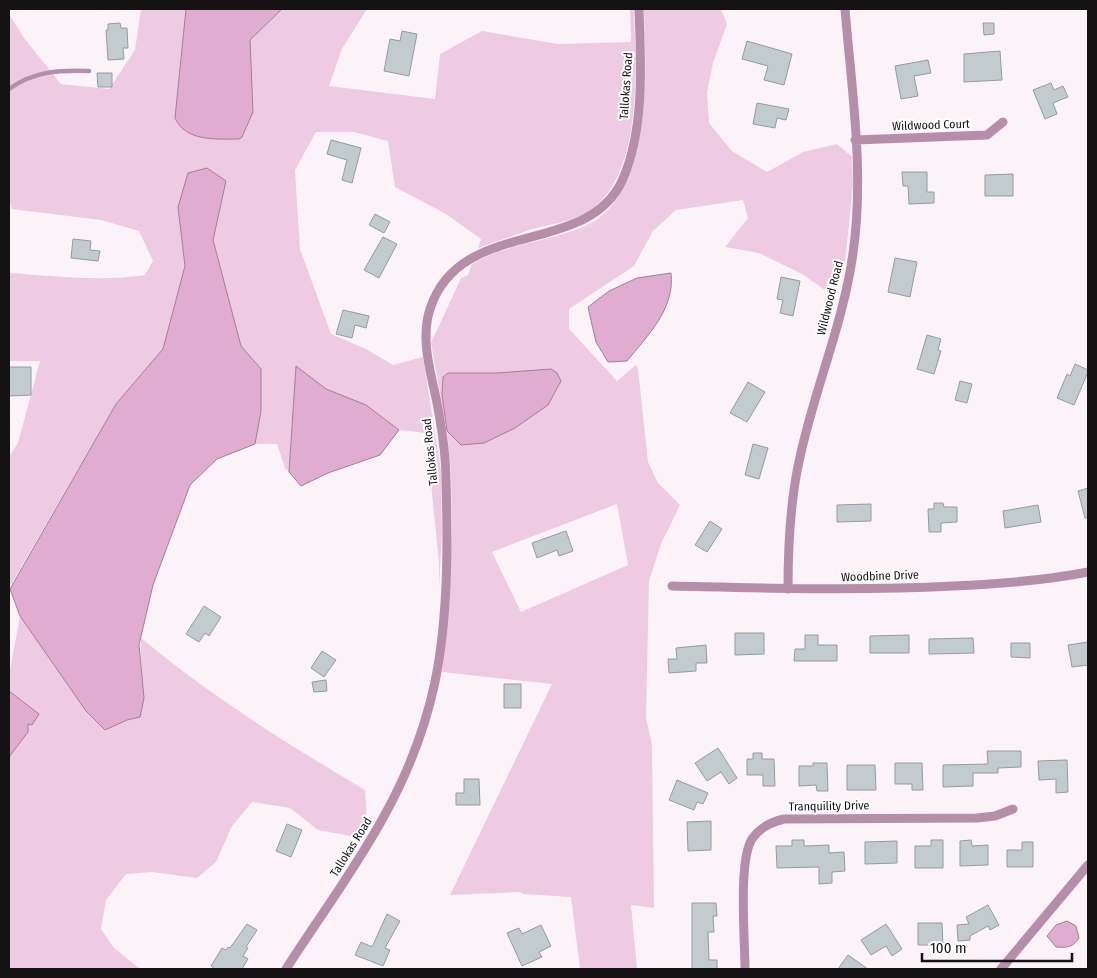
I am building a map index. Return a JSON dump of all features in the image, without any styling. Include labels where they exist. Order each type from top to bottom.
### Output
[{"type":"street","name":"Tallokas Road","points":[[286,969],[384,816],[418,741],[434,684],[438,662],[447,532],[444,449],[426,344],[427,326],[432,306],[446,281],[471,258],[531,236],[582,221],[598,211],[616,191],[625,172],[632,144],[640,92],[639,9]]},
{"type":"street","name":"Wildwood Road","points":[[788,589],[791,523],[800,457],[844,302],[856,230],[858,186],[844,9]]},
{"type":"street","name":"Wildwood Court","points":[[855,140],[987,135],[1003,122]]},
{"type":"street","name":"Woodbine Drive","points":[[672,586],[840,590],[1022,583],[1088,572]]},
{"type":"street","name":"Tranquility Drive","points":[[745,969],[745,861],[751,840],[764,826],[784,819],[977,818],[995,816],[1013,809]]},
{"type":"street","points":[[1001,969],[1088,865]]},
{"type":"lane","points":[[9,89],[21,80],[57,70],[89,71]]},
{"type":"shaded area","points":[[141,9],[186,9],[175,118],[253,112],[250,40],[282,9],[367,9],[342,49],[329,86],[435,99],[440,54],[482,31],[558,44],[631,42],[630,9],[634,9],[635,93],[626,153],[616,179],[601,201],[580,216],[529,230],[478,248],[481,239],[446,214],[395,187],[388,141],[354,132],[316,132],[295,170],[300,249],[331,334],[366,349],[393,365],[423,357],[441,471],[442,532],[439,589],[439,563],[426,433],[399,430],[366,405],[326,389],[296,367],[289,472],[285,468],[277,444],[255,444],[261,411],[261,369],[241,346],[213,240],[226,181],[178,206],[185,266],[163,349],[116,404],[9,588],[9,457],[18,443],[40,361],[9,361],[9,273],[77,278],[128,277],[145,275],[153,261],[139,231],[101,220],[12,209],[9,200],[9,14],[24,38],[61,84],[109,89],[135,50]]},
{"type":"shaded area","points":[[186,9],[282,9],[250,40],[253,112],[242,137],[239,139],[212,139],[194,135],[180,126],[175,118]]},
{"type":"shaded area","points":[[644,9],[721,9],[727,24],[713,63],[707,92],[709,123],[732,151],[767,172],[803,152],[837,144],[852,157],[853,184],[845,263],[825,290],[802,274],[759,253],[725,247],[748,218],[743,200],[676,210],[653,231],[634,266],[569,309],[569,329],[617,381],[636,365],[648,462],[658,483],[680,505],[661,544],[649,581],[646,718],[652,745],[654,908],[631,905],[637,969],[580,969],[571,897],[523,894],[520,892],[450,895],[552,684],[442,672],[452,532],[451,471],[447,431],[461,445],[484,443],[515,428],[497,373],[448,373],[443,377],[445,421],[431,343],[461,278],[468,275],[472,264],[513,247],[583,227],[606,212],[623,189],[634,162],[641,130],[645,65]],"holes":[[[617,504],[628,565],[521,612],[492,552]]]},
{"type":"shaded area","points":[[207,168],[226,181],[213,240],[241,346],[261,369],[261,411],[255,444],[217,459],[190,485],[153,585],[139,645],[144,698],[140,717],[127,720],[105,730],[86,711],[20,616],[10,589],[116,404],[163,349],[185,266],[178,207],[188,173]]},
{"type":"shaded area","points":[[671,273],[669,298],[651,331],[627,361],[608,362],[596,342],[588,307],[609,291],[637,278]]},
{"type":"shaded area","points":[[296,366],[326,389],[366,405],[399,430],[380,455],[328,473],[301,486],[289,472]]},
{"type":"shaded area","points":[[551,369],[557,373],[561,381],[548,405],[515,428],[484,443],[461,445],[447,431],[442,395],[443,377],[448,373],[497,373]]},
{"type":"shaded area","points":[[20,616],[86,711],[105,730],[127,720],[140,717],[141,638],[195,680],[250,718],[365,790],[366,816],[362,826],[351,836],[318,830],[290,808],[252,802],[232,826],[216,862],[197,878],[152,872],[126,874],[106,900],[101,929],[114,948],[140,969],[9,969],[9,757],[27,732],[26,706],[9,691],[9,675]]},
{"type":"shaded area","points":[[9,691],[39,714],[32,725],[28,724],[28,732],[9,757]]},
{"type":"shaded area","points":[[1067,921],[1076,926],[1079,938],[1070,946],[1056,947],[1047,936],[1056,925]]},
{"type":"building","points":[[120,23],[121,28],[127,28],[128,48],[123,48],[124,59],[108,60],[106,30],[108,30],[108,24]]},
{"type":"building","points":[[983,23],[994,23],[994,34],[984,35]]},
{"type":"building","points":[[402,31],[417,34],[409,76],[384,71],[390,39],[400,41]]},
{"type":"building","points":[[747,41],[792,54],[784,85],[764,80],[768,66],[742,59]]},
{"type":"building","points":[[1000,51],[1002,80],[964,82],[964,54]]},
{"type":"building","points":[[928,60],[931,73],[914,76],[918,96],[901,99],[895,66]]},
{"type":"building","points":[[97,73],[112,73],[112,87],[98,87]]},
{"type":"building","points":[[1051,83],[1054,90],[1063,86],[1068,97],[1053,103],[1057,114],[1045,119],[1033,90]]},
{"type":"building","points":[[757,103],[789,109],[786,120],[777,118],[775,128],[753,124]]},
{"type":"building","points":[[331,140],[361,148],[352,183],[342,180],[347,160],[327,154]]},
{"type":"building","points":[[902,172],[927,172],[927,192],[934,192],[934,203],[909,204],[908,186],[903,186]]},
{"type":"building","points":[[1013,174],[1013,196],[985,196],[985,175]]},
{"type":"building","points":[[375,214],[390,222],[384,233],[369,225]]},
{"type":"building","points":[[383,237],[397,244],[379,278],[364,270]]},
{"type":"building","points":[[73,239],[91,241],[90,250],[100,251],[98,261],[71,258]]},
{"type":"building","points":[[895,258],[917,262],[910,297],[888,292]]},
{"type":"building","points":[[781,277],[800,281],[793,316],[780,313],[783,300],[777,299]]},
{"type":"building","points":[[343,310],[369,316],[366,328],[355,325],[352,338],[336,334]]},
{"type":"building","points":[[927,335],[941,339],[938,350],[941,351],[934,374],[917,369]]},
{"type":"building","points":[[1075,364],[1088,370],[1088,372],[1074,405],[1057,398],[1067,374],[1070,376]]},
{"type":"building","points":[[9,367],[31,367],[31,395],[9,396]]},
{"type":"building","points":[[960,381],[972,384],[967,403],[955,400]]},
{"type":"building","points":[[748,382],[765,392],[747,422],[730,413]]},
{"type":"building","points":[[753,444],[768,448],[759,479],[745,475]]},
{"type":"building","points":[[1088,488],[1088,518],[1085,518],[1078,491]]},
{"type":"building","points":[[934,503],[943,503],[944,507],[957,507],[957,522],[941,523],[941,532],[929,532],[928,509],[934,509]]},
{"type":"building","points":[[871,504],[871,521],[837,522],[837,505]]},
{"type":"building","points":[[1038,505],[1041,522],[1005,528],[1003,511]]},
{"type":"building","points":[[710,521],[722,529],[707,552],[695,545]]},
{"type":"building","points":[[566,531],[573,551],[559,556],[557,550],[537,558],[532,543]]},
{"type":"building","points":[[204,606],[221,617],[209,636],[205,633],[199,642],[186,634]]},
{"type":"building","points":[[735,633],[764,633],[764,654],[735,655]]},
{"type":"building","points":[[805,635],[818,635],[818,645],[837,645],[837,661],[794,661],[795,649],[805,649]]},
{"type":"building","points":[[909,635],[909,653],[870,653],[870,636]]},
{"type":"building","points":[[973,638],[974,653],[929,654],[929,639]]},
{"type":"building","points":[[1088,642],[1088,665],[1072,667],[1068,645]]},
{"type":"building","points":[[1011,643],[1030,643],[1030,658],[1011,657]]},
{"type":"building","points":[[706,645],[707,663],[696,663],[696,671],[669,673],[668,659],[677,659],[676,648]]},
{"type":"building","points":[[322,651],[336,660],[324,677],[311,668]]},
{"type":"building","points":[[326,680],[327,691],[314,692],[312,682]]},
{"type":"building","points":[[504,684],[521,684],[521,708],[504,708]]},
{"type":"building","points":[[718,748],[737,778],[729,784],[721,772],[707,781],[695,763]]},
{"type":"building","points":[[987,751],[1021,751],[1021,767],[998,768],[998,773],[973,773],[973,786],[943,787],[943,765],[988,764]]},
{"type":"building","points":[[753,753],[762,753],[762,759],[774,759],[775,786],[763,786],[763,775],[747,775],[747,759],[753,759]]},
{"type":"building","points":[[1067,760],[1068,792],[1056,793],[1056,779],[1039,780],[1038,761]]},
{"type":"building","points":[[813,763],[827,763],[828,791],[817,791],[816,785],[799,786],[799,766],[813,766]]},
{"type":"building","points":[[895,763],[922,763],[923,790],[912,790],[912,784],[895,784]]},
{"type":"building","points":[[847,765],[875,765],[876,790],[847,790]]},
{"type":"building","points":[[464,779],[479,779],[480,805],[456,805],[456,793],[464,793]]},
{"type":"building","points":[[677,780],[708,793],[703,804],[697,802],[694,810],[669,800]]},
{"type":"building","points":[[711,821],[711,850],[688,851],[687,822]]},
{"type":"building","points":[[287,824],[302,830],[291,857],[276,851]]},
{"type":"building","points":[[792,840],[804,840],[804,846],[829,845],[829,853],[844,852],[845,871],[832,872],[832,883],[819,884],[819,867],[777,868],[776,846],[792,846]]},
{"type":"building","points":[[931,840],[943,840],[943,868],[915,868],[915,846],[931,846]]},
{"type":"building","points":[[971,840],[972,846],[988,845],[988,865],[960,866],[960,841]]},
{"type":"building","points":[[897,841],[897,863],[865,864],[865,842]]},
{"type":"building","points":[[1022,842],[1033,842],[1033,867],[1007,867],[1007,850],[1022,850]]},
{"type":"building","points":[[692,903],[716,903],[717,916],[713,916],[714,932],[708,932],[709,960],[717,960],[717,969],[692,969]]},
{"type":"building","points":[[988,905],[999,925],[990,930],[988,926],[970,936],[970,940],[958,941],[957,925],[969,924],[966,917]]},
{"type":"building","points":[[387,914],[400,921],[385,948],[390,950],[383,966],[355,955],[361,942],[372,947]]},
{"type":"building","points":[[918,923],[942,923],[943,945],[918,945]]},
{"type":"building","points":[[247,924],[257,930],[246,947],[248,948],[243,956],[248,959],[242,969],[215,969],[211,966],[222,948],[226,950],[228,947],[230,948]]},
{"type":"building","points":[[886,924],[902,949],[892,956],[886,946],[871,955],[861,940]]},
{"type":"building","points":[[541,925],[551,946],[539,952],[542,957],[522,966],[507,933],[519,928],[522,934]]},
{"type":"building","points":[[848,955],[868,969],[838,969]]}]
